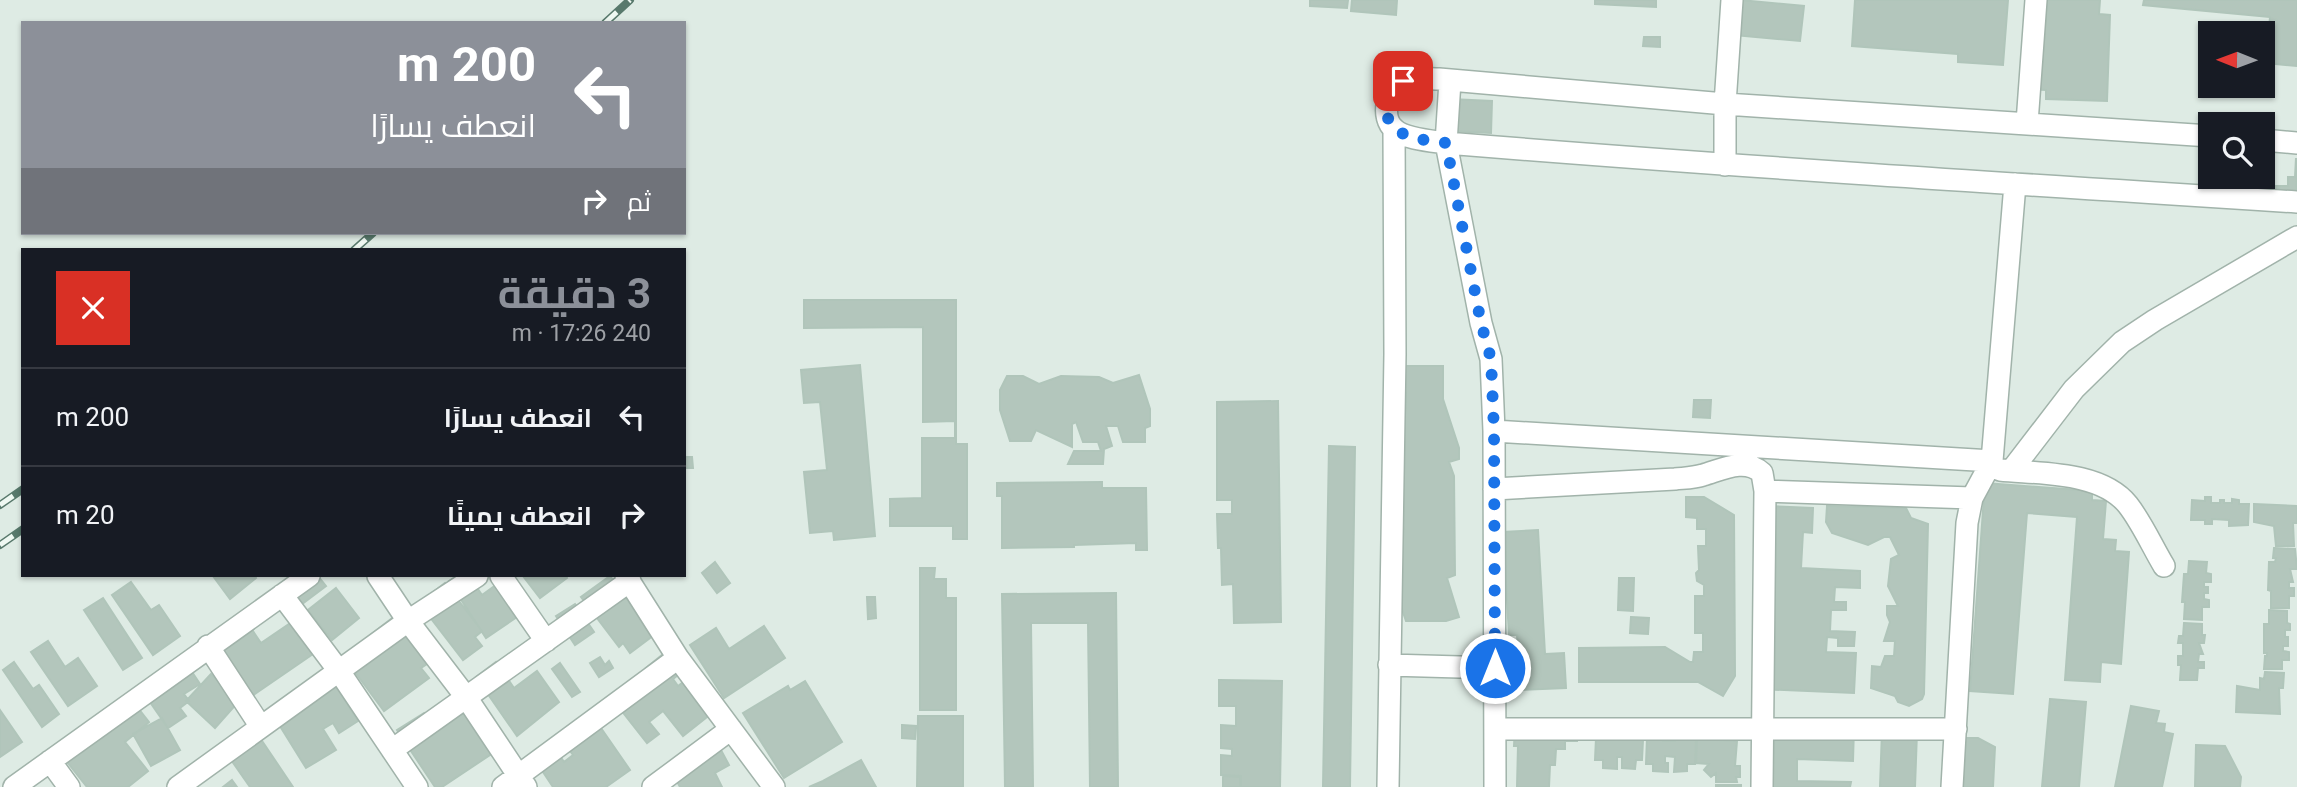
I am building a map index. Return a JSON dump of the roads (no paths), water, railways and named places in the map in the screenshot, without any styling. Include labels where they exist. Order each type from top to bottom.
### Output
[{"type":"street","points":[[1725,165],[1725,104],[1732,0]]},
{"type":"street","points":[[2027,123],[2036,0]]},
{"type":"street","points":[[1450,80],[1446,143],[1481,323],[1491,359],[1494,431],[1495,787]]},
{"type":"street","points":[[1388,787],[1395,354],[1394,130],[1388,120],[1387,109],[1394,87],[1403,81],[1450,80],[1725,104],[2198,135]]},
{"type":"street","points":[[1394,130],[1420,139],[1446,143],[1725,165],[2297,202]]},
{"type":"street","points":[[2275,141],[2297,143]]},
{"type":"street","points":[[1952,787],[1967,523],[1972,498],[1990,465],[2015,184]]},
{"type":"street","points":[[2011,471],[2074,389],[2122,342],[2297,237]]},
{"type":"street","points":[[1494,431],[1990,465],[2011,471],[2090,480],[2107,486],[2129,505],[2164,565]]},
{"type":"street","points":[[1494,489],[1696,477],[1741,465],[1755,467],[1762,473],[1765,491],[1762,787]]},
{"type":"street","points":[[1765,491],[1972,498]]},
{"type":"street","points":[[14,787],[308,577]]},
{"type":"street","points":[[379,577],[408,621],[466,697],[516,784],[678,658]]},
{"type":"street","points":[[178,787],[408,621],[475,577]]},
{"type":"street","points":[[502,577],[546,641]]},
{"type":"street","points":[[392,750],[628,579],[678,658],[774,787]]},
{"type":"street","points":[[282,595],[339,671],[417,787]]},
{"type":"street","points":[[208,646],[261,727]]},
{"type":"street","points":[[1389,665],[1495,668]]},
{"type":"street","points":[[658,786],[731,729]]},
{"type":"street","points":[[1495,729],[1956,729]]},
{"type":"street","points":[[50,761],[69,787]]},
{"type":"railway","points":[[607,21],[630,0]]},
{"type":"railway","points":[[356,248],[371,235]]},
{"type":"railway","points":[[0,505],[21,490]]},
{"type":"railway","points":[[0,545],[21,530]]}]
